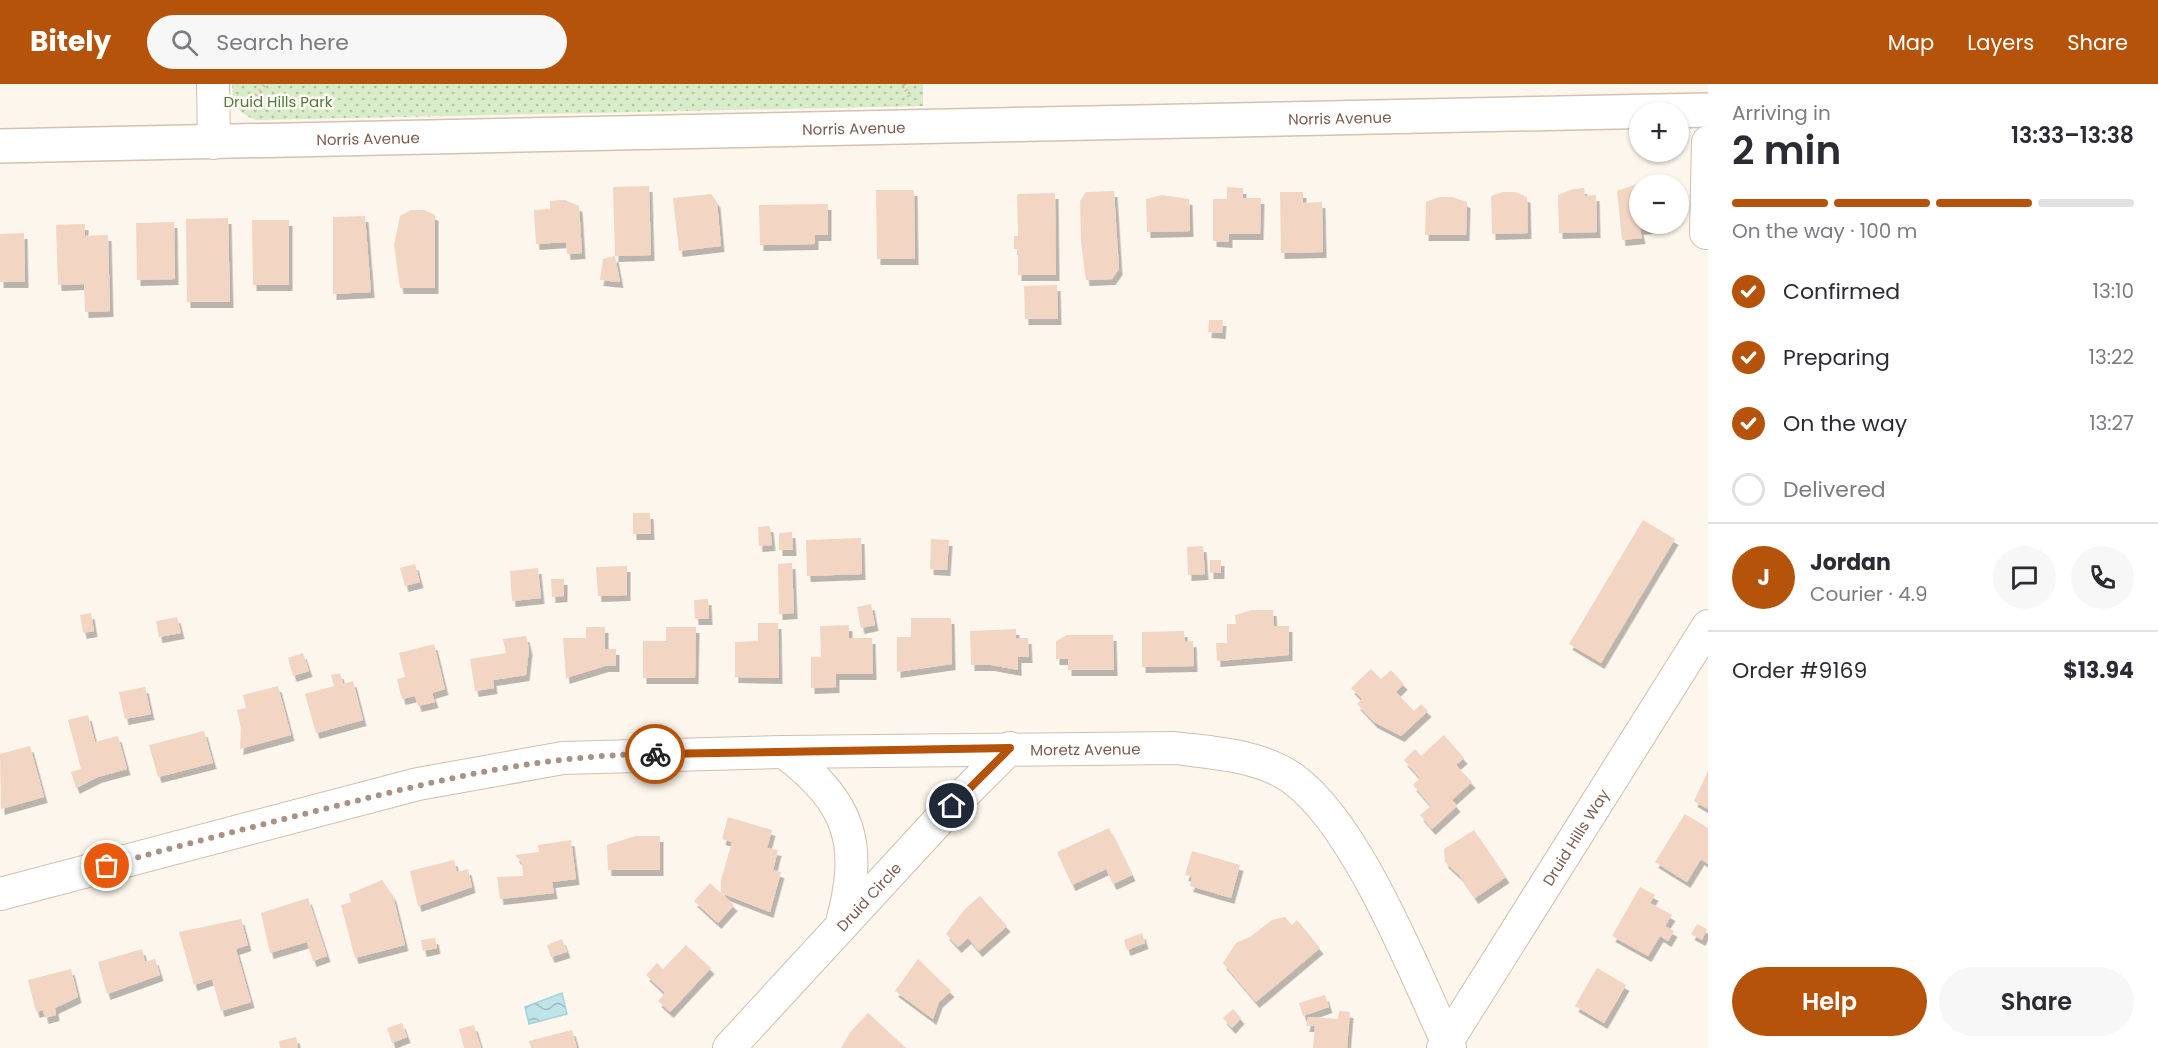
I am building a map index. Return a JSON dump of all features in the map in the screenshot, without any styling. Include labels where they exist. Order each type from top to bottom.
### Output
[{"type":"street","points":[[213,84],[214,143]]},
{"type":"street","name":"Norris Avenue","points":[[0,146],[1708,110]]},
{"type":"street","points":[[1706,233],[1708,142]]},
{"type":"street","name":"Druid Hills Way","points":[[1446,1046],[1708,626]]},
{"type":"street","name":"Moretz Avenue","points":[[0,894],[269,822],[472,772],[563,758],[1010,748],[1174,748],[1226,754],[1265,765],[1292,778],[1314,798],[1360,863],[1377,893],[1446,1046]]},
{"type":"street","name":"Druid Circle","points":[[729,1048],[952,806],[1010,748]]},
{"type":"street","points":[[784,752],[815,775],[834,798],[847,827],[853,862],[850,894],[840,929]]},
{"type":"path","points":[[256,96],[264,84]]},
{"type":"green space","name":"Druid Hills Park","points":[[232,84],[923,84],[923,106],[256,120],[240,111],[233,97]]},
{"type":"water","points":[[562,993],[567,1014],[529,1024],[525,1007]]},
{"type":"building","points":[[649,186],[651,255],[615,256],[613,187]]},
{"type":"building","points":[[1227,187],[1243,188],[1243,198],[1261,198],[1260,234],[1229,234],[1229,242],[1213,241],[1213,199],[1227,199]]},
{"type":"building","points":[[1629,187],[1629,234],[1641,234],[1642,238],[1622,240],[1617,191]]},
{"type":"building","points":[[1584,188],[1585,196],[1596,195],[1597,232],[1559,233],[1558,195],[1573,189]]},
{"type":"building","points":[[876,190],[914,190],[915,259],[877,259]]},
{"type":"building","points":[[1114,191],[1119,269],[1112,279],[1086,280],[1081,243],[1080,201],[1086,192]]},
{"type":"building","points":[[1280,192],[1303,192],[1303,203],[1322,202],[1323,252],[1281,253]]},
{"type":"building","points":[[1503,192],[1515,192],[1527,197],[1528,233],[1492,234],[1491,196]]},
{"type":"building","points":[[1055,193],[1056,275],[1018,275],[1018,249],[1014,249],[1014,236],[1018,236],[1017,194]]},
{"type":"building","points":[[711,194],[717,202],[721,246],[679,251],[673,198]]},
{"type":"building","points":[[1162,195],[1189,199],[1190,231],[1147,232],[1146,199]]},
{"type":"building","points":[[1439,197],[1452,197],[1467,202],[1466,235],[1425,235],[1426,202]]},
{"type":"building","points":[[565,200],[579,206],[582,253],[567,254],[566,242],[536,244],[534,210],[550,209],[550,201]]},
{"type":"building","points":[[828,204],[828,235],[815,235],[815,244],[760,245],[759,205]]},
{"type":"building","points":[[411,210],[424,210],[435,215],[435,288],[400,288],[394,245],[400,216]]},
{"type":"building","points":[[365,216],[371,292],[333,294],[333,217]]},
{"type":"building","points":[[228,218],[230,302],[187,302],[186,219]]},
{"type":"building","points":[[252,220],[289,220],[289,285],[253,285]]},
{"type":"building","points":[[174,222],[175,279],[137,280],[136,223]]},
{"type":"building","points":[[85,224],[85,236],[108,235],[110,311],[85,312],[84,284],[58,285],[56,225]]},
{"type":"building","points":[[24,233],[25,282],[0,282],[0,234]]},
{"type":"building","points":[[615,256],[620,282],[600,280],[603,259]]},
{"type":"building","points":[[1057,285],[1058,319],[1025,319],[1024,286]]},
{"type":"building","points":[[1209,320],[1223,320],[1222,333],[1208,332]]},
{"type":"building","points":[[633,513],[650,513],[651,534],[633,534]]},
{"type":"building","points":[[1643,520],[1675,539],[1601,663],[1569,644]]},
{"type":"building","points":[[770,526],[772,545],[759,546],[758,527]]},
{"type":"building","points":[[792,532],[793,550],[779,550],[779,533]]},
{"type":"building","points":[[861,538],[862,574],[807,576],[806,540]]},
{"type":"building","points":[[931,539],[949,540],[947,570],[930,569]]},
{"type":"building","points":[[1203,546],[1205,574],[1188,575],[1187,547]]},
{"type":"building","points":[[1210,560],[1221,560],[1221,573],[1210,573]]},
{"type":"building","points":[[792,563],[794,613],[779,614],[778,564]]},
{"type":"building","points":[[415,564],[420,582],[405,586],[400,568]]},
{"type":"building","points":[[627,566],[627,595],[598,596],[596,567]]},
{"type":"building","points":[[538,568],[541,598],[512,601],[510,571]]},
{"type":"building","points":[[551,579],[564,579],[564,596],[552,597]]},
{"type":"building","points":[[708,599],[709,619],[695,619],[694,600]]},
{"type":"building","points":[[871,604],[875,625],[861,628],[857,607]]},
{"type":"building","points":[[1252,610],[1273,610],[1274,626],[1289,626],[1289,655],[1217,661],[1216,643],[1227,643],[1227,624],[1236,624],[1235,615]]},
{"type":"building","points":[[91,613],[94,631],[83,633],[80,615]]},
{"type":"building","points":[[177,617],[181,633],[159,637],[156,621]]},
{"type":"building","points":[[911,618],[951,618],[952,664],[897,672],[897,637],[911,637]]},
{"type":"building","points":[[758,623],[778,623],[779,678],[735,677],[735,642],[758,641]]},
{"type":"building","points":[[849,625],[849,638],[872,638],[873,674],[836,674],[836,687],[811,688],[811,657],[821,657],[820,626]]},
{"type":"building","points":[[586,627],[605,627],[605,649],[616,649],[616,666],[605,666],[566,678],[563,638],[586,638]]},
{"type":"building","points":[[666,627],[696,627],[695,678],[643,678],[643,641],[666,641]]},
{"type":"building","points":[[1016,629],[1016,638],[1028,638],[1029,657],[1018,657],[1018,670],[991,665],[971,665],[970,631]]},
{"type":"building","points":[[1184,631],[1185,642],[1193,641],[1194,666],[1142,667],[1142,632]]},
{"type":"building","points":[[1067,635],[1113,635],[1114,670],[1068,670],[1068,659],[1056,659],[1056,641]]},
{"type":"building","points":[[526,636],[529,649],[526,675],[493,680],[494,688],[475,691],[470,659],[506,653],[503,639]]},
{"type":"building","points":[[434,644],[445,689],[432,693],[435,702],[418,706],[415,696],[402,699],[397,679],[405,677],[399,653]]},
{"type":"building","points":[[303,653],[309,671],[293,676],[288,658]]},
{"type":"building","points":[[1371,669],[1381,679],[1391,670],[1404,684],[1396,692],[1414,711],[1421,704],[1428,711],[1401,736],[1374,722],[1357,704],[1362,699],[1351,688]]},
{"type":"building","points":[[340,673],[343,684],[353,681],[363,720],[316,733],[305,694],[334,686],[331,675]]},
{"type":"building","points":[[278,686],[291,735],[240,749],[241,728],[237,710],[246,708],[243,695]]},
{"type":"building","points":[[145,687],[151,714],[125,719],[119,692]]},
{"type":"building","points":[[88,715],[95,742],[118,736],[127,769],[98,777],[76,788],[71,772],[81,769],[68,720]]},
{"type":"building","points":[[204,731],[213,763],[158,777],[149,745]]},
{"type":"building","points":[[1444,735],[1464,758],[1456,765],[1472,782],[1452,800],[1457,806],[1432,829],[1420,815],[1431,806],[1413,785],[1420,778],[1404,760],[1415,749],[1421,756]]},
{"type":"building","points":[[30,746],[44,797],[1,809],[0,754]]},
{"type":"building","points":[[1708,771],[1708,809],[1694,801]]},
{"type":"building","points":[[1685,814],[1708,828],[1708,864],[1701,859],[1687,882],[1655,862]]},
{"type":"building","points":[[728,817],[772,830],[767,848],[778,850],[773,870],[781,872],[770,912],[721,893],[721,880],[732,842],[722,839]]},
{"type":"building","points":[[1109,828],[1132,875],[1113,884],[1106,869],[1072,885],[1057,852]]},
{"type":"building","points":[[1474,830],[1506,877],[1475,898],[1459,875],[1445,862],[1444,849]]},
{"type":"building","points":[[635,836],[660,836],[660,870],[608,870],[607,845]]},
{"type":"building","points":[[571,840],[576,879],[552,882],[554,893],[500,899],[497,877],[523,876],[522,863],[515,855],[539,852],[538,845]]},
{"type":"building","points":[[1192,851],[1240,865],[1231,898],[1190,886],[1192,877],[1185,875]]},
{"type":"building","points":[[454,860],[457,872],[468,869],[472,887],[418,906],[410,871]]},
{"type":"building","points":[[382,880],[393,896],[405,945],[355,958],[341,905],[351,902],[349,894]]},
{"type":"building","points":[[710,883],[734,905],[718,923],[694,901]]},
{"type":"building","points":[[1640,887],[1655,895],[1650,903],[1672,915],[1665,926],[1674,931],[1668,941],[1660,936],[1648,956],[1612,936]]},
{"type":"building","points":[[980,896],[1007,926],[979,951],[968,938],[958,947],[946,934],[965,909]]},
{"type":"building","points":[[308,898],[327,956],[313,961],[307,942],[270,953],[261,913]]},
{"type":"building","points":[[1285,917],[1292,925],[1297,920],[1320,948],[1256,1002],[1223,963],[1236,943],[1250,937],[1272,920]]},
{"type":"building","points":[[241,919],[248,945],[236,949],[251,1002],[221,1011],[212,979],[194,985],[179,932]]},
{"type":"building","points":[[1697,924],[1707,929],[1702,940],[1691,934]]},
{"type":"building","points":[[1142,933],[1145,943],[1127,950],[1124,940]]},
{"type":"building","points":[[435,938],[437,948],[423,951],[421,940]]},
{"type":"building","points":[[562,939],[567,952],[551,957],[547,945]]},
{"type":"building","points":[[686,945],[711,968],[670,1012],[658,1001],[665,993],[646,975],[657,963],[663,969]]},
{"type":"building","points":[[142,949],[145,962],[155,959],[160,975],[107,994],[98,962]]},
{"type":"building","points":[[918,959],[951,991],[939,1002],[933,1019],[895,991]]},
{"type":"building","points":[[1597,968],[1626,985],[1604,1023],[1575,1006]]},
{"type":"building","points":[[71,969],[78,997],[55,1008],[56,1015],[45,1018],[43,1010],[36,1012],[28,980]]},
{"type":"building","points":[[1325,995],[1329,1007],[1303,1016],[1299,1003]]},
{"type":"building","points":[[1233,1009],[1241,1018],[1232,1028],[1223,1018]]},
{"type":"building","points":[[1339,1011],[1350,1012],[1347,1048],[1313,1048],[1315,1026],[1306,1026],[1308,1017],[1338,1019]]},
{"type":"building","points":[[868,1013],[906,1048],[841,1048],[851,1031]]},
{"type":"building","points":[[402,1023],[407,1037],[392,1043],[387,1028]]},
{"type":"building","points":[[474,1025],[481,1048],[464,1048],[459,1029]]},
{"type":"building","points":[[572,1030],[577,1048],[531,1048],[529,1041]]},
{"type":"building","points":[[296,1037],[298,1048],[280,1048],[279,1041]]},
{"type":"way so far","points":[[107,866],[264,823],[472,772],[563,758],[655,754]]},
{"type":"route","points":[[655,754],[1010,748],[952,806]]}]
